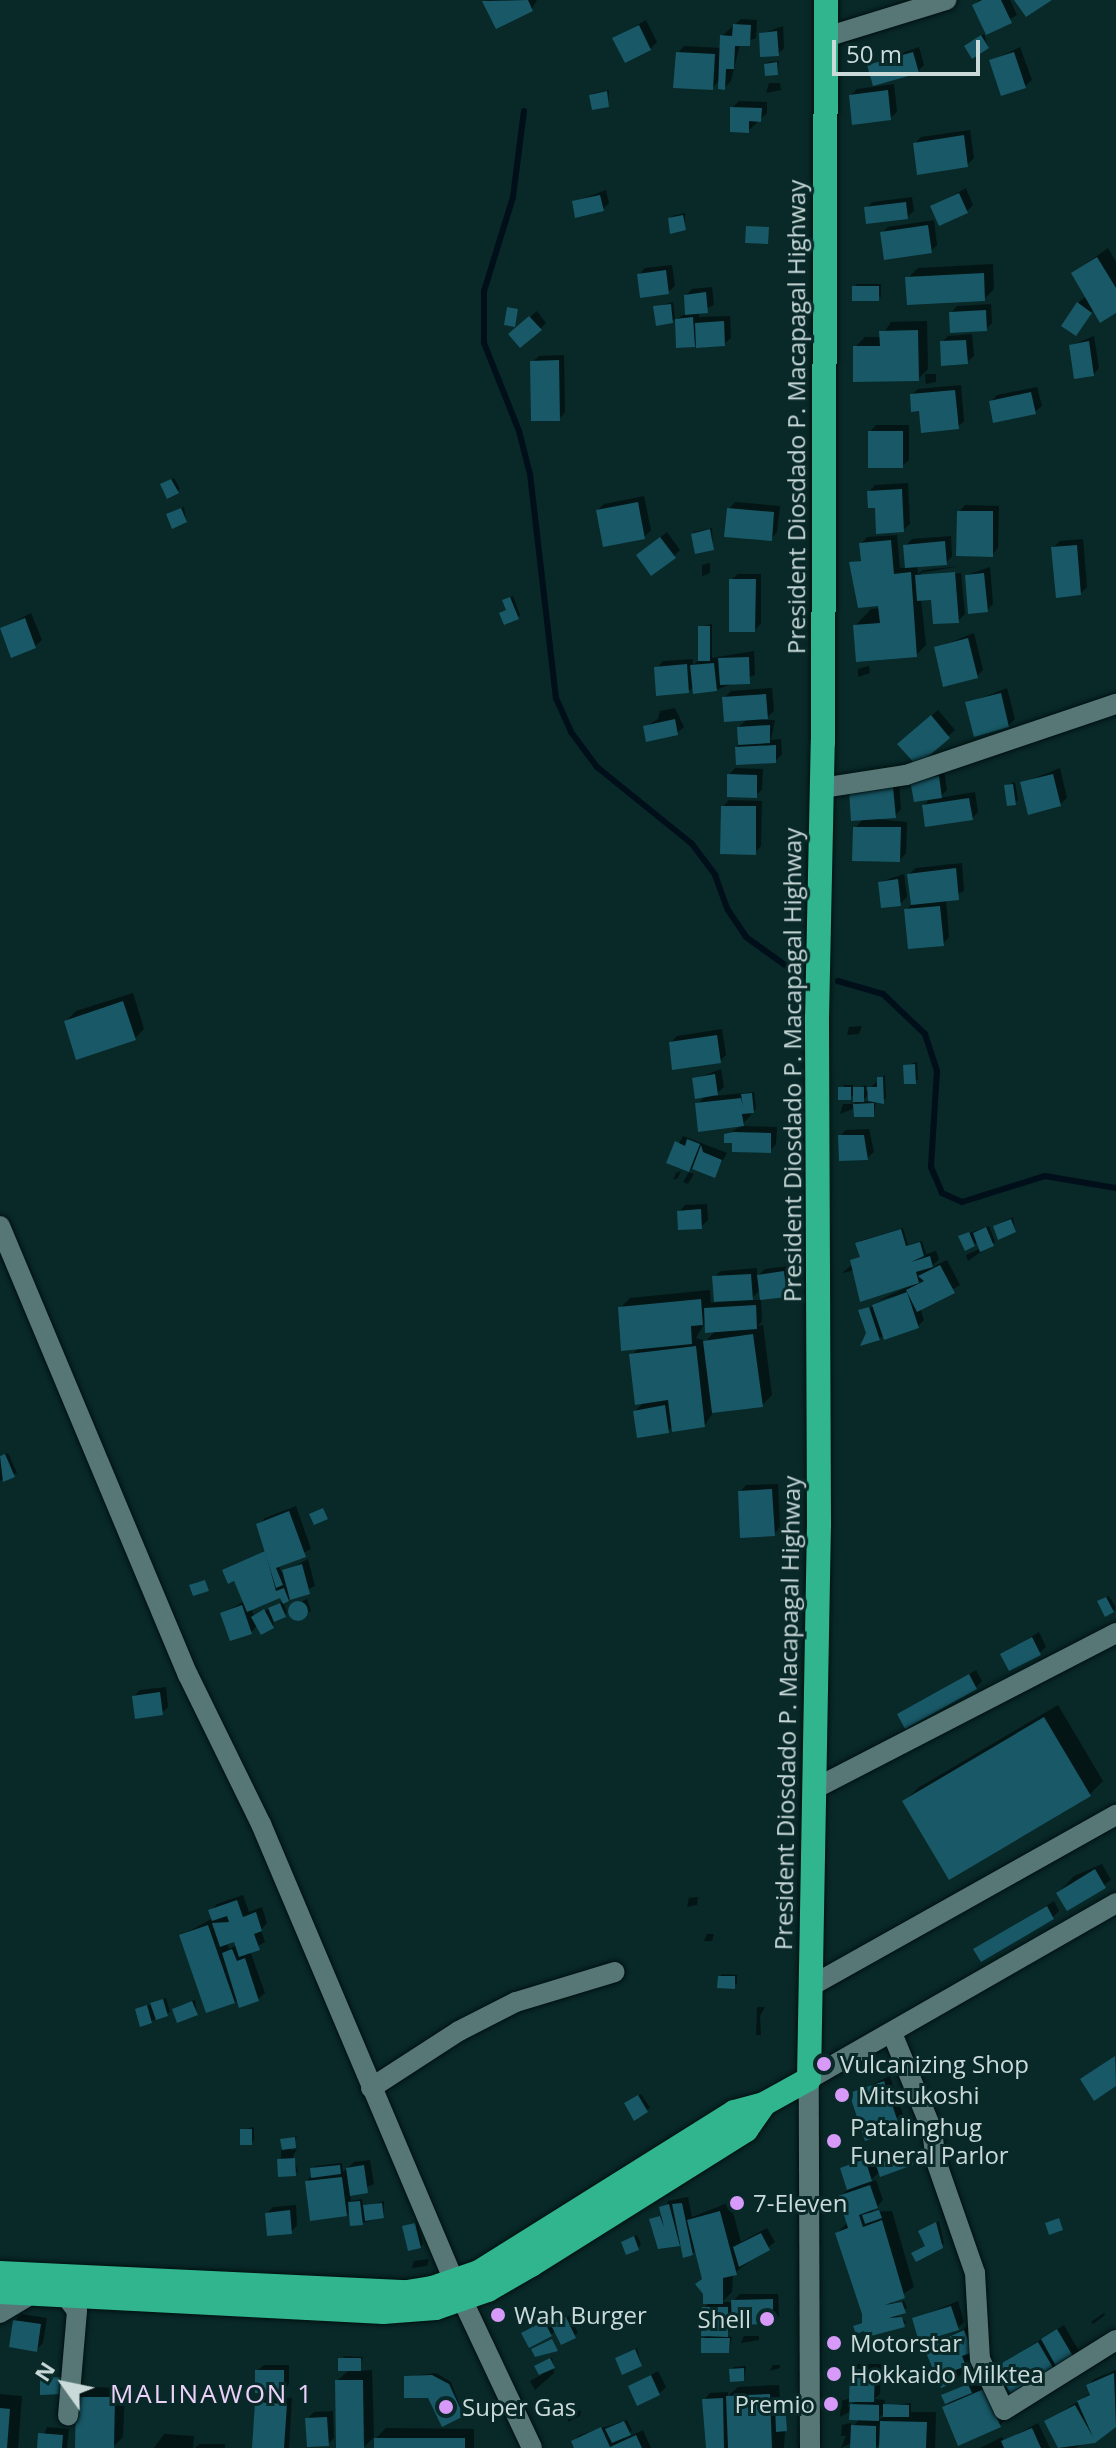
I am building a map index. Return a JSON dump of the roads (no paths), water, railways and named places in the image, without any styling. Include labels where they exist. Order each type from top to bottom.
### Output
[{"type":"highway","name":"President Diosdado P. Macapagal Highway","points":[[809,2079],[816,1788],[826,0]]},
{"type":"highway","points":[[0,2273],[112,2288],[302,2298],[458,2292],[521,2248],[734,2112],[764,2104],[809,2079]]},
{"type":"highway","points":[[0,2292],[65,2295],[112,2288]]},
{"type":"street","points":[[826,37],[946,0]]},
{"type":"street","points":[[822,788],[906,775],[1116,704]]},
{"type":"street","points":[[0,1226],[188,1675],[261,1824],[458,2292],[532,2448]]},
{"type":"street","points":[[816,1788],[1116,1633]]},
{"type":"street","points":[[811,1986],[1116,1815]]},
{"type":"street","points":[[810,2448],[809,2079],[1116,1903]]},
{"type":"street","points":[[371,2088],[448,2038],[516,2002],[615,1972]]},
{"type":"street","points":[[892,2033],[932,2130],[936,2161],[975,2273],[980,2359],[1004,2410],[1116,2340]]},
{"type":"street","points":[[0,2313],[33,2293]]},
{"type":"street","points":[[65,2295],[77,2311],[68,2416]]},
{"type":"waterway","points":[[524,111],[513,197],[484,291],[484,343],[519,431],[530,474],[556,698],[571,732],[597,767],[692,844],[715,875],[728,910],[746,937],[792,970]]},
{"type":"waterway","points":[[838,981],[883,994],[925,1034],[937,1071],[931,1167],[942,1193],[962,1202],[1045,1176],[1116,1188]]},
{"type":"place","name":"Vulcanizing Shop","points":[[824,2064]]},
{"type":"place","name":"Mitsukoshi","points":[[842,2095]]},
{"type":"place","name":"Patalinghug Funeral Parlor","points":[[834,2141]]},
{"type":"place","name":"7-Eleven","points":[[737,2203]]},
{"type":"place","name":"Wah Burger","points":[[498,2315]]},
{"type":"place","name":"Shell","points":[[767,2319]]},
{"type":"place","name":"Motorstar","points":[[834,2343]]},
{"type":"place","name":"Hokkaido Milktea","points":[[834,2374]]},
{"type":"place","name":"Premio","points":[[831,2404]]},
{"type":"place","name":"Super Gas","points":[[446,2407]]},
{"type":"district","name":"MALINAWON 1","points":[[212,2394]]}]
